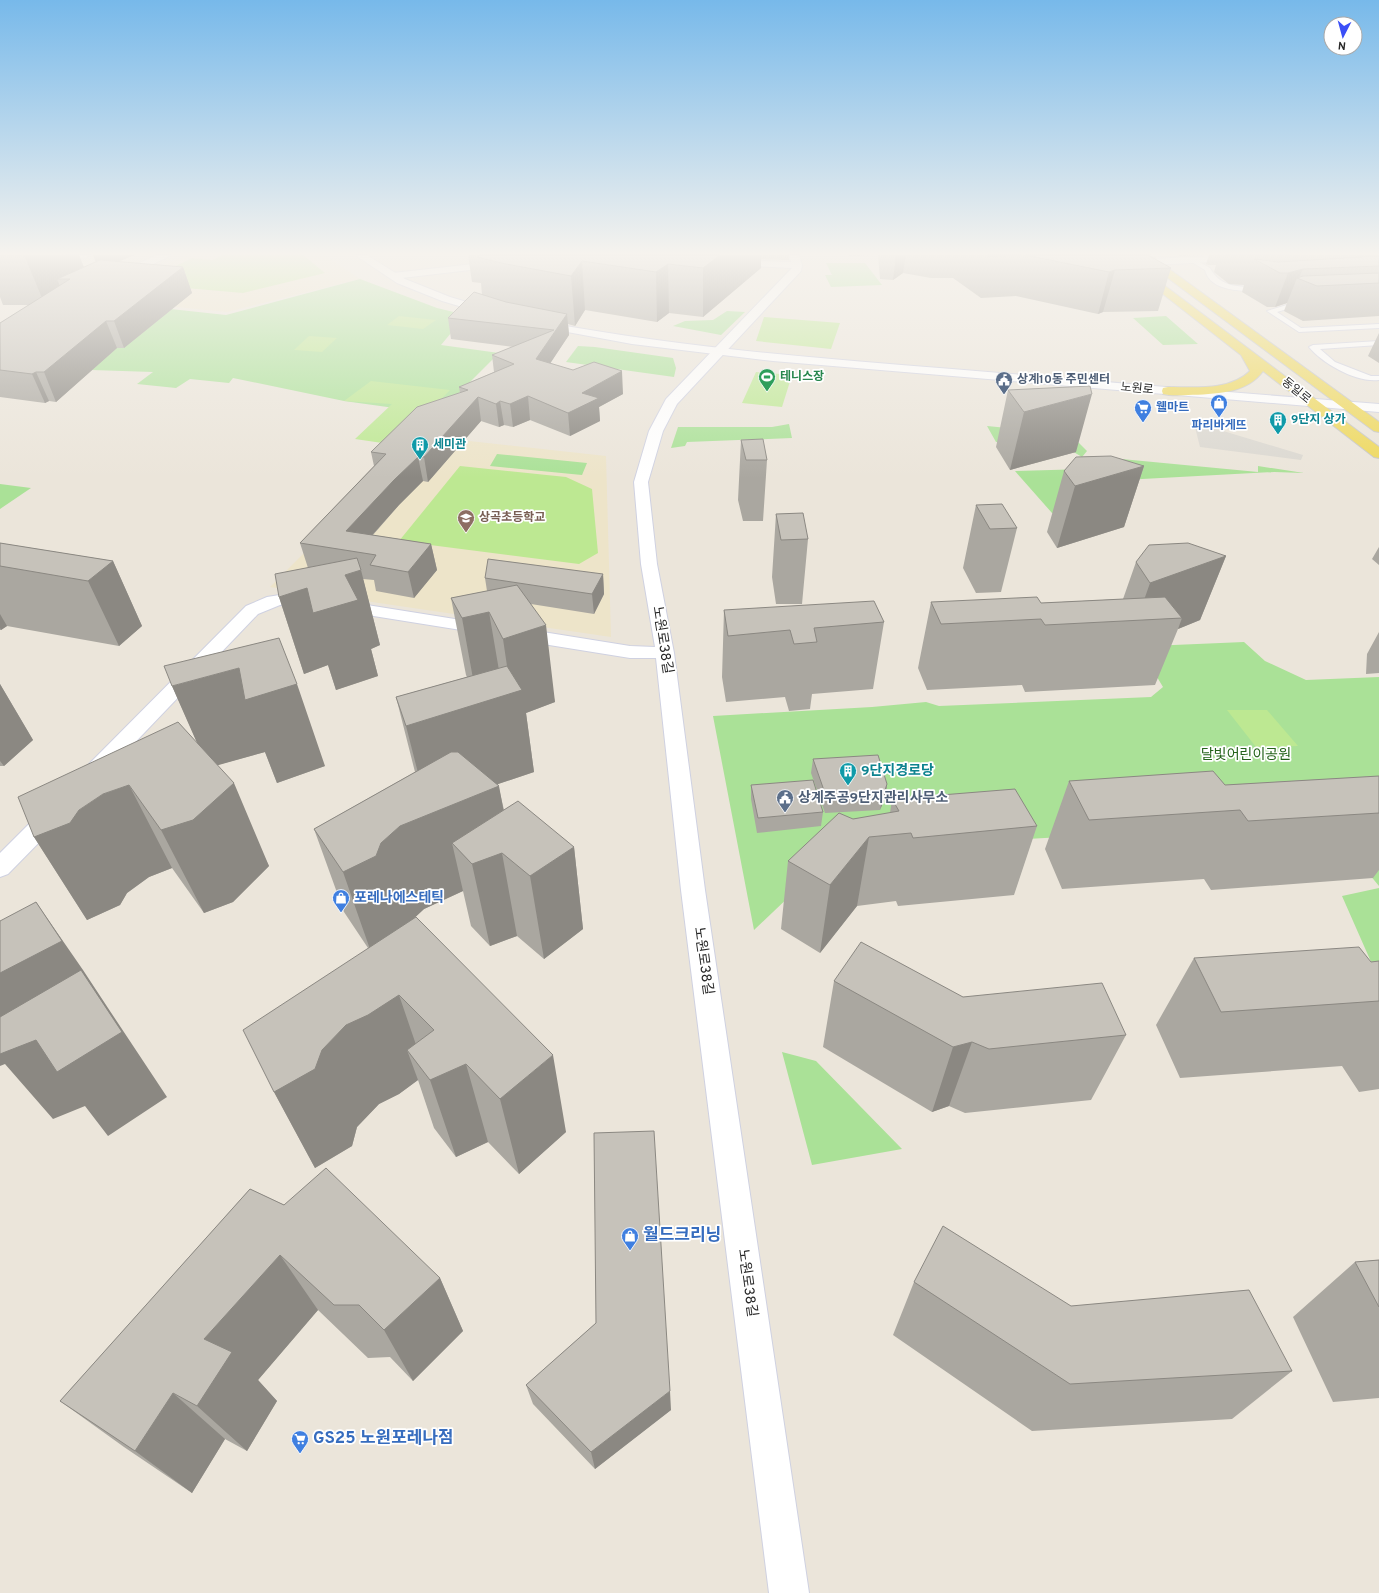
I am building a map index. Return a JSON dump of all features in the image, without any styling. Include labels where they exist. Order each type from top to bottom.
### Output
[{"type":"main road","name":"동일로","points":[[1216,329],[1379,454]]},
{"type":"main road","name":"동일로","points":[[1245,329],[1379,428]]},
{"type":"main road","points":[[1168,391],[1224,388],[1250,379],[1257,370],[1245,351]]},
{"type":"street","name":"노원로","points":[[566,329],[614,339],[717,352],[1379,408]]},
{"type":"street","name":"노원로38길","points":[[739,329],[671,402],[656,431],[641,482],[649,564],[664,653],[694,898],[789,1593]]},
{"type":"street","points":[[83,784],[252,610],[269,601],[288,598],[630,652],[664,653]]},
{"type":"street","points":[[0,868],[66,801]]},
{"type":"lane","points":[[1298,329],[1312,329]]},
{"type":"lane","points":[[1379,343],[1313,347],[1332,364],[1370,379],[1379,378]]},
{"type":"shaded area","points":[[1195,427],[1220,430],[1303,455],[1301,460],[1200,447]]},
{"type":"shaded area","name":"상곡초등학교","points":[[415,435],[606,456],[611,637],[270,587],[334,523]]},
{"type":"green space","points":[[33,329],[454,329],[441,345],[499,353],[438,414],[344,401],[233,378],[229,383],[190,379],[176,388],[137,384],[153,372],[0,367],[0,344]]},
{"type":"green space","points":[[691,329],[727,329],[721,335]]},
{"type":"green space","points":[[760,329],[838,329],[831,349],[756,341]]},
{"type":"green space","points":[[1146,329],[1181,329],[1198,344],[1163,345]]},
{"type":"green space","points":[[309,336],[337,338],[322,352],[294,350]]},
{"type":"green space","points":[[578,346],[673,358],[676,368],[674,377],[566,362]]},
{"type":"green space","name":"테니스장","points":[[756,372],[792,375],[782,407],[742,403]]},
{"type":"green space","points":[[371,381],[450,390],[396,445],[355,439],[392,404],[344,401]]},
{"type":"green space","points":[[789,424],[792,438],[687,442],[685,446],[671,448],[678,427],[772,427]]},
{"type":"green space","points":[[987,426],[1049,432],[1068,432],[1087,451],[1082,457],[1062,445],[1038,442],[996,442]]},
{"type":"green space","points":[[497,454],[587,463],[582,475],[490,466]]},
{"type":"green space","points":[[1111,458],[1258,472],[1258,466],[1304,473],[1274,472],[1105,481]]},
{"type":"green space","points":[[460,466],[566,477],[592,489],[598,553],[579,564],[399,541]]},
{"type":"green space","points":[[1086,469],[1128,513],[1052,513],[1015,471]]},
{"type":"green space","points":[[0,484],[31,488],[0,509]]},
{"type":"green space","name":"달빛어린이공원","points":[[1244,642],[1265,661],[1306,680],[1379,677],[1379,886],[1345,845],[1188,830],[1027,839],[816,871],[754,930],[713,716],[872,707],[926,702],[939,706],[1151,697],[1163,687],[1145,657],[1150,646]]},
{"type":"green space","points":[[1227,710],[1267,710],[1298,746],[1256,747]]},
{"type":"green space","points":[[1379,888],[1379,980],[1342,896]]},
{"type":"green space","points":[[782,1052],[816,1061],[902,1149],[812,1165]]},
{"type":"building","points":[[0,329],[96,329],[44,372],[36,372],[32,374],[0,370]]},
{"type":"building","points":[[548,329],[556,329],[536,359],[573,370],[594,362],[622,371],[582,393],[599,398],[568,413],[528,396],[510,404],[500,401],[496,404],[478,397],[424,457],[418,457],[346,531],[431,544],[408,572],[370,565],[376,555],[300,543],[386,454],[371,452],[417,407],[468,390],[459,387],[514,364],[492,355],[554,330]]},
{"type":"building","points":[[1090,386],[1092,394],[1024,412],[1008,390]]},
{"type":"building","points":[[763,439],[767,460],[746,460],[741,440]]},
{"type":"building","points":[[1111,456],[1144,466],[1075,486],[1064,471],[1076,457]]},
{"type":"building","points":[[1002,504],[1017,528],[990,529],[976,505]]},
{"type":"building","points":[[803,513],[808,539],[781,540],[776,514]]},
{"type":"building","points":[[0,543],[113,561],[88,581],[0,566]]},
{"type":"building","points":[[1188,543],[1226,556],[1150,583],[1136,562],[1149,545]]},
{"type":"building","points":[[357,558],[361,570],[345,575],[358,600],[313,613],[307,588],[279,597],[275,574]]},
{"type":"building","points":[[488,559],[603,574],[592,594],[485,578]]},
{"type":"building","points":[[517,585],[546,625],[503,639],[489,612],[462,618],[451,598]]},
{"type":"building","points":[[1037,597],[1041,603],[1165,597],[1182,618],[1045,625],[1041,619],[941,624],[931,602]]},
{"type":"building","points":[[874,601],[884,622],[814,628],[817,642],[794,644],[790,630],[728,636],[724,610]]},
{"type":"building","points":[[279,638],[297,684],[245,700],[239,668],[172,686],[164,666]]},
{"type":"building","points":[[507,666],[522,690],[406,726],[396,697]]},
{"type":"building","points":[[178,722],[234,783],[193,820],[161,830],[129,785],[103,794],[79,810],[70,823],[34,837],[18,797]]},
{"type":"building","points":[[451,752],[458,752],[499,786],[400,826],[381,843],[376,856],[343,872],[314,829]]},
{"type":"building","points":[[878,755],[887,784],[883,796],[827,799],[813,759]]},
{"type":"building","points":[[1213,771],[1225,785],[1379,776],[1379,813],[1248,821],[1240,810],[1089,820],[1069,781]]},
{"type":"building","points":[[813,780],[823,812],[758,818],[751,785]]},
{"type":"building","points":[[1015,789],[1037,826],[913,838],[911,833],[869,837],[830,885],[788,861],[839,813],[853,819],[899,811],[892,799]]},
{"type":"building","points":[[518,801],[574,847],[530,876],[502,853],[472,864],[452,843]]},
{"type":"building","points":[[36,902],[62,941],[0,973],[0,921]]},
{"type":"building","points":[[416,917],[553,1055],[500,1099],[466,1064],[430,1080],[407,1050],[434,1030],[399,995],[368,1015],[346,1025],[322,1050],[315,1069],[274,1092],[243,1030]]},
{"type":"building","points":[[861,942],[963,997],[1102,983],[1126,1035],[989,1049],[972,1042],[953,1047],[834,981]]},
{"type":"building","points":[[1359,947],[1371,962],[1379,961],[1379,1001],[1221,1012],[1194,958]]},
{"type":"building","points":[[81,970],[122,1032],[57,1072],[36,1040],[0,1054],[0,1017]]},
{"type":"building","name":"월드크리닝","points":[[654,1131],[670,1391],[591,1452],[526,1385],[596,1323],[594,1133]]},
{"type":"building","points":[[326,1168],[440,1278],[384,1330],[359,1305],[334,1305],[280,1255],[204,1339],[232,1352],[197,1406],[173,1393],[135,1451],[60,1401],[250,1189],[284,1205]]},
{"type":"building","points":[[943,1226],[1071,1306],[1249,1290],[1292,1371],[1070,1384],[914,1282]]},
{"type":"building","points":[[1379,1260],[1379,1307],[1355,1262]]},
{"type":"place","name":"테니스장","points":[[767,392]]},
{"type":"place","name":"상계10동 주민센터","points":[[1004,395]]},
{"type":"place","name":"파리바게뜨","points":[[1219,418]]},
{"type":"place","name":"웰마트","points":[[1143,423]]},
{"type":"place","name":"9단지 상가","points":[[1278,435]]},
{"type":"place","name":"세미관","points":[[420,460]]},
{"type":"place","name":"상곡초등학교","points":[[466,533]]},
{"type":"place","name":"9단지경로당","points":[[848,786]]},
{"type":"place","name":"상계주공9단지관리사무소","points":[[785,813]]},
{"type":"place","name":"포레나에스테틱","points":[[341,913]]},
{"type":"place","name":"월드크리닝","points":[[630,1251]]},
{"type":"place","name":"GS25 노원포레나점","points":[[300,1454]]}]
